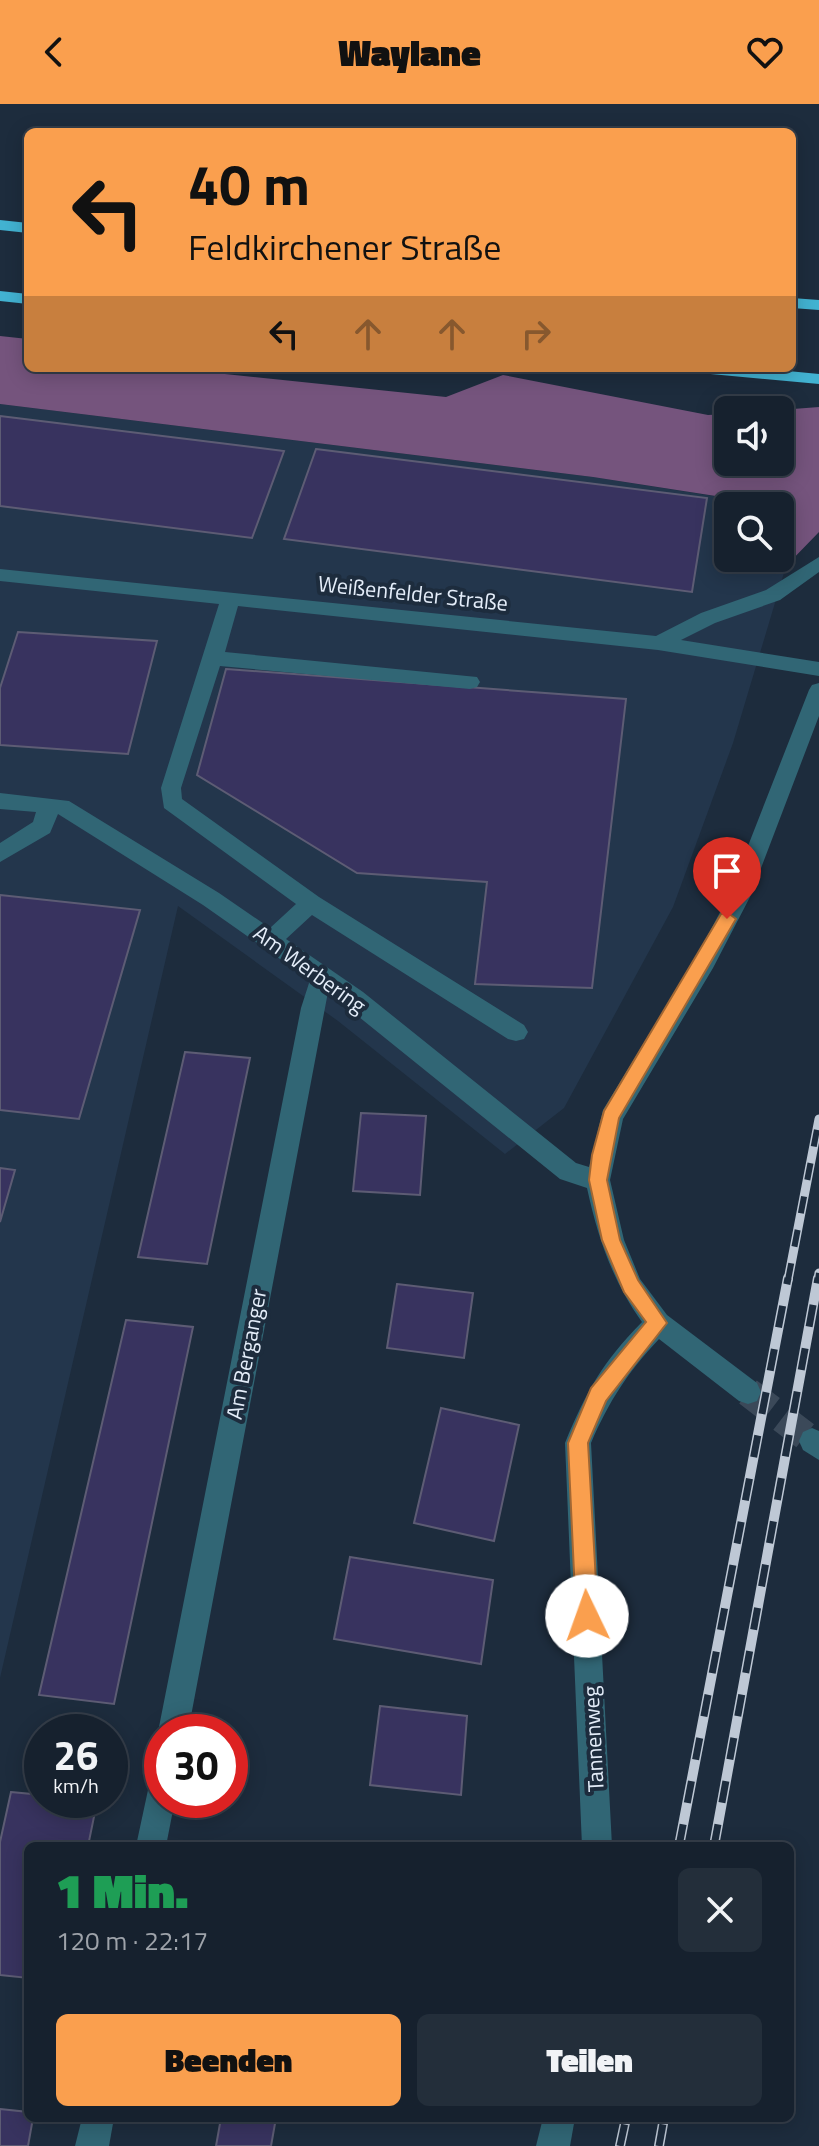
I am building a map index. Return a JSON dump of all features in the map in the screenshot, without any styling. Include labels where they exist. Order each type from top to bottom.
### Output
[{"type":"highway","points":[[0,225],[24,228]]},
{"type":"highway","points":[[0,296],[24,299]]},
{"type":"highway","points":[[796,303],[819,305]]},
{"type":"highway","points":[[743,372],[819,379]]},
{"type":"street","points":[[658,643],[708,618],[773,595],[819,563]]},
{"type":"street","name":"Weißenfelder Straße","points":[[0,575],[658,643],[819,669]]},
{"type":"street","points":[[230,599],[171,788],[171,802],[311,903],[516,1032]]},
{"type":"street","points":[[213,658],[470,682]]},
{"type":"street","points":[[748,1392],[658,1323],[631,1286],[611,1240],[598,1180],[611,1117],[705,962],[739,897],[819,690]]},
{"type":"street","name":"Am Werbering","points":[[0,801],[62,807],[211,899],[325,979],[569,1172],[598,1180]]},
{"type":"street","points":[[0,854],[42,827],[49,806]]},
{"type":"street","points":[[270,941],[311,903]]},
{"type":"street","name":"Am Berganger","points":[[176,1714],[312,1008],[318,987],[325,979]]},
{"type":"street","name":"Tannenweg","points":[[597,1842],[578,1443],[598,1395],[629,1353],[658,1323]]},
{"type":"street","points":[[152,1842],[156,1818]]},
{"type":"street","points":[[92,2146],[97,2122]]},
{"type":"street","points":[[553,2146],[558,2122]]},
{"type":"shaded area","points":[[0,336],[24,339],[24,372],[205,372],[446,397],[503,375],[714,415],[714,476],[794,476],[794,409],[819,407],[819,532],[794,558],[794,492],[714,492],[714,496],[593,477],[0,404]]},
{"type":"shaded area","points":[[0,404],[593,477],[714,496],[714,572],[784,572],[733,743],[673,907],[564,1108],[505,1154],[338,1021],[178,906],[0,1678]]},
{"type":"building","points":[[0,416],[284,451],[252,538],[0,506]]},
{"type":"building","points":[[316,449],[707,498],[692,592],[284,539]]},
{"type":"building","points":[[18,632],[157,641],[128,754],[0,745],[0,688]]},
{"type":"building","points":[[226,669],[626,699],[592,988],[475,984],[487,882],[357,873],[197,775]]},
{"type":"building","points":[[0,895],[140,910],[79,1119],[0,1110]]},
{"type":"building","points":[[185,1052],[250,1058],[207,1264],[138,1257]]},
{"type":"building","points":[[361,1113],[426,1116],[420,1195],[353,1191]]},
{"type":"building","points":[[0,1168],[15,1170],[0,1222]]},
{"type":"building","points":[[397,1284],[473,1293],[464,1358],[387,1348]]},
{"type":"building","points":[[126,1320],[193,1327],[114,1704],[39,1695]]},
{"type":"building","points":[[441,1408],[519,1425],[494,1541],[414,1523]]},
{"type":"building","points":[[350,1557],[493,1580],[481,1664],[334,1639]]},
{"type":"building","points":[[380,1706],[467,1716],[461,1795],[370,1785]]},
{"type":"building","points":[[11,1792],[24,1793],[24,1818],[94,1818],[89,1842],[24,1842],[24,1978],[0,1975],[0,1842]]},
{"type":"building","points":[[0,2109],[24,2112],[24,2122],[32,2122],[28,2146],[0,2146]]},
{"type":"building","points":[[220,2122],[275,2122],[271,2146],[216,2146]]},
{"type":"tunnel","points":[[748,1392],[812,1441]]},
{"type":"railway","points":[[788,1280],[819,1119]]},
{"type":"railway","points":[[818,1280],[819,1273]]},
{"type":"railway","points":[[680,1842],[788,1278]]},
{"type":"railway","points":[[715,1842],[818,1278]]},
{"type":"railway","points":[[620,2146],[625,2122]]},
{"type":"railway","points":[[659,2146],[663,2122]]},
{"type":"route","points":[[587,1616],[578,1443],[598,1395],[629,1353],[658,1323],[631,1286],[611,1240],[598,1180],[601,1155],[611,1117],[705,962],[727,919]]}]
